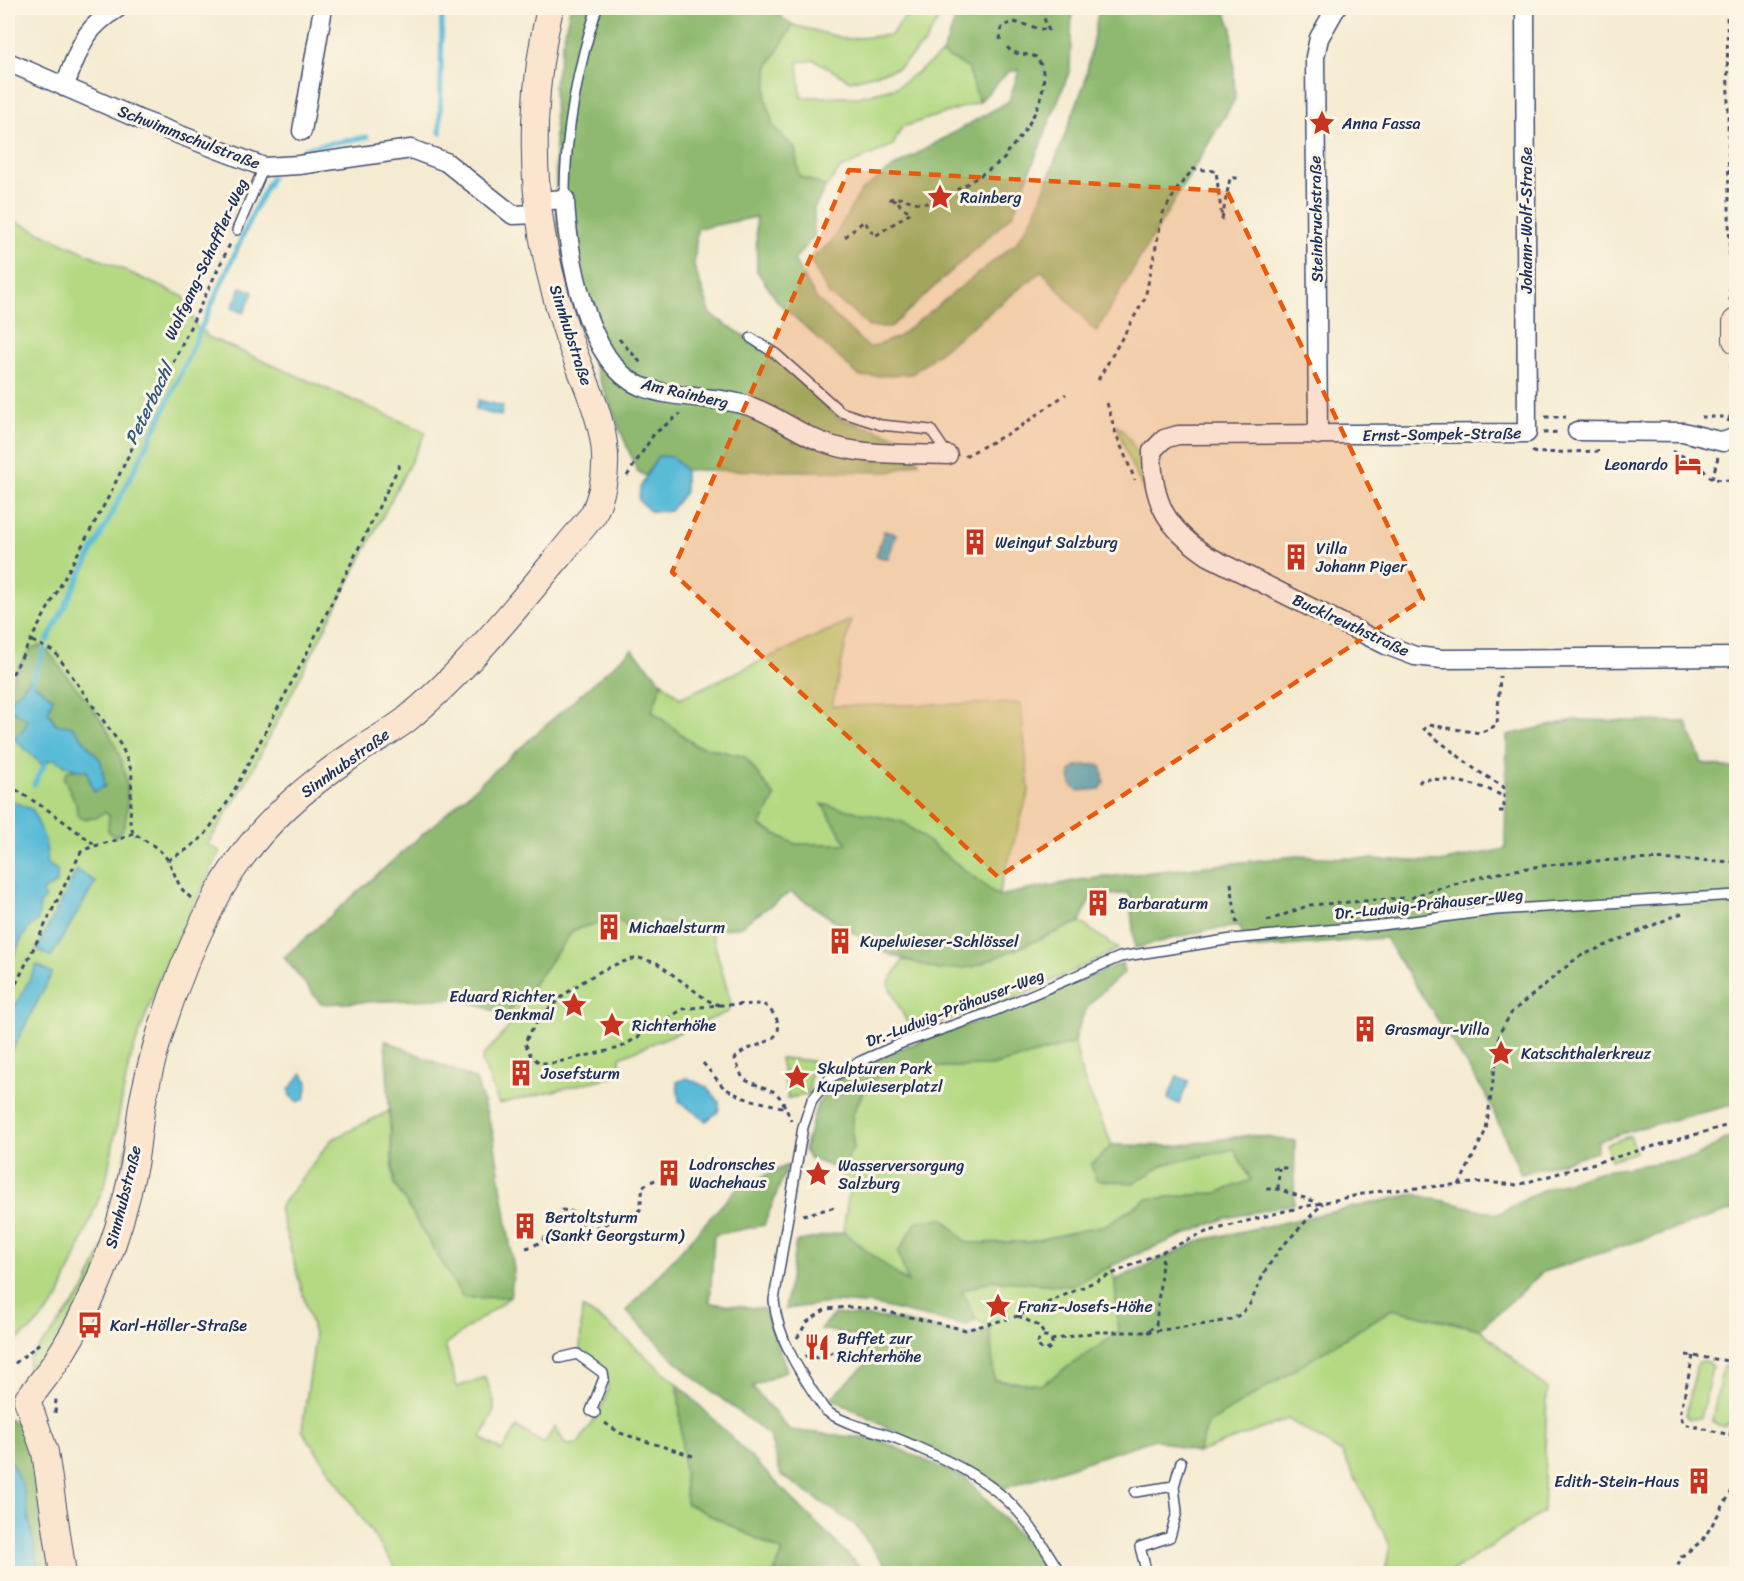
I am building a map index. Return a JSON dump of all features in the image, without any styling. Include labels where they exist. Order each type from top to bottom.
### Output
[{"type":"street","points":[[64,87],[86,33],[96,21],[118,8]]},
{"type":"street","points":[[303,132],[323,8]]},
{"type":"street","name":"Sinnhubstraße","points":[[63,1574],[45,1452],[17,1400],[51,1371],[96,1290],[118,1226],[131,1175],[143,1097],[154,1054],[175,991],[212,905],[247,850],[274,818],[311,785],[404,721],[450,680],[508,616],[596,507],[603,487],[607,458],[602,427],[557,302],[538,207],[535,111],[550,8]]},
{"type":"street","name":"Steinbruchstraße","points":[[1318,435],[1315,57],[1319,38],[1336,8]]},
{"type":"street","name":"Johann-Wolf-Straße","points":[[1526,8],[1527,433]]},
{"type":"street","name":"Schwimmschulstraße","points":[[8,62],[141,120],[264,167],[298,165],[411,150],[446,162],[513,215],[538,207]]},
{"type":"street","points":[[538,207],[565,199]]},
{"type":"street","name":"Am Rainberg","points":[[565,199],[566,224],[585,309],[597,343],[617,371],[640,386],[752,407],[821,442],[849,450],[948,455]]},
{"type":"street","points":[[1733,318],[1734,345]]},
{"type":"street","points":[[1577,431],[1683,432],[1723,442],[1737,437]]},
{"type":"street","name":"Ernst-Sompek-Straße","points":[[1152,451],[1164,439],[1178,435],[1527,433]]},
{"type":"street","name":"Bucklreuthstraße","points":[[1152,451],[1157,497],[1167,518],[1186,541],[1208,556],[1401,651],[1442,659],[1737,657]]},
{"type":"lane","name":"Am Rainberg","points":[[565,199],[565,172],[584,45],[597,8]]},
{"type":"lane","name":"Wolfgang-Schaffler-Weg","points":[[237,230],[264,167]]},
{"type":"lane","points":[[751,338],[777,354],[841,412],[881,425],[931,430],[948,455]]},
{"type":"lane","name":"Dr.-Ludwig-Prähauser-Weg","points":[[1062,1574],[1022,1515],[994,1490],[963,1469],[935,1455],[884,1434],[837,1419],[825,1410],[790,1351],[775,1318],[774,1300],[786,1218],[803,1127],[812,1100],[830,1078],[902,1043],[989,1013],[1120,957],[1238,938],[1382,925],[1496,910],[1737,895]]},
{"type":"lane","points":[[560,1358],[577,1354],[603,1373],[604,1378],[591,1411],[595,1413]]},
{"type":"lane","points":[[1145,1566],[1140,1547],[1170,1537],[1177,1512],[1174,1486],[1181,1462]]},
{"type":"lane","points":[[1135,1492],[1174,1486]]},
{"type":"path","points":[[1000,40],[1002,26],[1009,23],[1048,31],[1040,8]]},
{"type":"path","points":[[1727,8],[1733,318]]},
{"type":"path","points":[[845,237],[864,221],[876,236],[911,212],[901,207],[897,199],[889,202],[890,199],[904,198],[928,204],[954,193],[994,164],[1000,163],[1020,140],[1028,129],[1031,116],[1040,104],[1043,72],[1036,57],[1024,52],[1015,53],[1006,45]]},
{"type":"path","points":[[1098,380],[1145,298],[1163,213],[1178,188],[1193,170],[1215,171],[1222,219],[1230,178],[1240,178]]},
{"type":"path","name":"Wolfgang-Schaffler-Weg","points":[[8,682],[109,496],[237,230]]},
{"type":"path","points":[[615,334],[644,365]]},
{"type":"path","points":[[1731,410],[1734,345]]},
{"type":"path","points":[[948,455],[965,456],[985,447],[1017,429],[1066,394]]},
{"type":"path","name":"Am Rainberg","points":[[622,482],[654,434],[681,414],[691,414]]},
{"type":"path","name":"Ernst-Sompek-Straße","points":[[1527,433],[1577,431]]},
{"type":"path","points":[[168,860],[204,836],[229,800],[303,661],[401,462]]},
{"type":"path","points":[[32,640],[55,652],[122,747],[132,772],[130,822],[133,833],[159,850],[168,860],[179,888],[198,903],[212,905]]},
{"type":"path","points":[[1499,811],[1504,811],[1504,787],[1476,770],[1424,729],[1429,725],[1480,733],[1497,725],[1500,684]]},
{"type":"path","points":[[1419,783],[1422,779],[1455,780],[1493,790],[1504,797]]},
{"type":"path","points":[[8,789],[13,789],[51,812],[94,844]]},
{"type":"path","points":[[8,1000],[81,852],[94,844],[121,840],[133,833]]},
{"type":"path","points":[[1238,938],[1261,924],[1310,905],[1406,898],[1466,880],[1563,862],[1623,858],[1737,862]]},
{"type":"path","points":[[1231,883],[1237,924]]},
{"type":"path","points":[[1382,925],[1406,898]]},
{"type":"path","points":[[1459,1185],[1486,1130],[1500,1032],[1512,1012],[1578,957],[1691,909]]},
{"type":"path","points":[[718,1005],[706,1000],[657,963],[639,958],[622,961],[600,971],[542,1015],[529,1032],[525,1043],[531,1056],[540,1063],[554,1063],[620,1048],[683,1009],[756,1003],[769,1008],[777,1021],[778,1032],[775,1038],[742,1050],[735,1059],[736,1065],[743,1079],[777,1092],[790,1121],[803,1127]]},
{"type":"path","points":[[703,1063],[724,1088],[744,1098],[786,1108]]},
{"type":"path","points":[[853,1348],[836,1350],[825,1359],[790,1351],[807,1322],[826,1309],[849,1307],[876,1310],[966,1330],[1018,1316],[1206,1232],[1372,1192],[1485,1182],[1517,1185],[1737,1123]]},
{"type":"path","points":[[1273,1168],[1287,1168]]},
{"type":"path","points":[[1278,1189],[1279,1168]]},
{"type":"path","points":[[526,1248],[541,1242],[551,1233],[562,1210],[571,1210],[571,1216],[580,1217],[584,1226],[597,1227],[640,1210],[644,1186],[659,1178]]},
{"type":"path","points":[[1263,1189],[1278,1189],[1322,1204]]},
{"type":"path","points":[[1018,1316],[1039,1326],[1045,1336],[1051,1340],[1104,1331],[1147,1332],[1232,1319],[1241,1314],[1250,1304],[1265,1271],[1279,1250],[1322,1204]]},
{"type":"path","points":[[786,1218],[836,1207]]},
{"type":"path","points":[[1147,1332],[1156,1325],[1163,1252]]},
{"type":"path","points":[[1045,1336],[1041,1338],[1040,1347],[1050,1348],[1051,1340]]},
{"type":"path","points":[[8,1369],[28,1355]]},
{"type":"path","points":[[1686,1355],[1737,1362]]},
{"type":"path","points":[[1693,1356],[1680,1415],[1684,1424],[1730,1434]]},
{"type":"path","points":[[56,1421],[57,1394]]},
{"type":"path","points":[[1737,1404],[1730,1434],[1737,1451]]},
{"type":"path","points":[[595,1413],[620,1432],[693,1456]]},
{"type":"path","points":[[1675,1574],[1681,1557],[1703,1540],[1737,1484]]},
{"type":"highlighted area","points":[[849,170],[1227,191],[1423,599],[998,877],[672,572]]},
{"type":"green space","name":"Rainberg","points":[[570,8],[768,8],[793,25],[767,68],[766,99],[773,126],[795,149],[799,176],[826,187],[814,209],[814,236],[794,260],[816,298],[869,348],[898,337],[1016,243],[1034,216],[1085,82],[1099,8],[1224,8],[1232,29],[1235,99],[1096,332],[1042,271],[912,374],[860,377],[778,302],[757,271],[756,217],[697,229],[694,266],[711,315],[775,355],[839,418],[909,440],[919,462],[891,472],[685,470],[672,457],[658,456],[646,476],[637,471],[579,329],[557,237],[554,85]]},
{"type":"green space","points":[[911,8],[945,8],[924,44],[898,68],[850,81],[815,60],[798,62],[801,97],[858,97],[897,87],[942,54],[969,68],[979,102],[902,127],[893,145],[840,169],[826,187],[799,176],[795,149],[772,126],[766,99],[767,68],[793,25],[847,39],[891,35]]},
{"type":"green space","name":"Rainberg","points":[[960,8],[1072,8],[1070,70],[1013,214],[891,327],[869,327],[851,310],[829,295],[810,260],[832,241],[861,191],[894,167],[1009,101],[1019,70],[1008,72],[979,102],[968,68],[942,54]]},
{"type":"green space","points":[[8,218],[184,297],[197,328],[206,333],[206,336],[426,432],[245,784],[207,845],[220,851],[157,984],[129,1063],[106,1181],[58,1300],[33,1328],[8,1347]]},
{"type":"green space","points":[[1116,424],[1125,433],[1138,454],[1155,513],[1130,462]]},
{"type":"green space","points":[[851,620],[832,706],[1021,703],[1029,791],[998,896],[903,822],[823,805],[848,844],[795,844],[759,825],[775,797],[745,757],[695,745],[652,711],[662,682],[680,698]]},
{"type":"green space","points":[[42,646],[101,720],[119,753],[127,789],[127,810],[123,829],[115,837],[108,831],[109,815],[104,812],[96,818],[82,819],[77,814],[76,804],[64,778],[67,771],[80,769],[87,771],[91,784],[105,786],[101,761],[56,724],[48,712],[53,698],[29,680],[19,693],[18,712],[27,720],[25,727],[14,739],[8,738],[10,689],[13,678],[25,657],[34,647]]},
{"type":"green space","points":[[632,649],[662,682],[652,711],[695,745],[745,757],[775,797],[760,826],[795,844],[847,844],[822,804],[903,822],[998,896],[1079,880],[1297,856],[1440,862],[1505,849],[1507,735],[1575,720],[1686,722],[1702,763],[1736,769],[1736,1104],[1598,1141],[1596,1152],[1521,1174],[1486,1095],[1385,938],[1247,949],[1240,926],[1207,930],[1135,948],[1129,893],[1110,895],[1105,889],[1093,892],[1080,922],[973,967],[938,970],[883,952],[791,892],[739,927],[711,931],[661,922],[649,930],[630,928],[615,918],[573,930],[527,993],[522,992],[507,1015],[457,998],[321,1004],[284,957]]},
{"type":"green space","points":[[615,918],[630,928],[649,930],[661,922],[711,931],[731,1004],[728,1012],[620,1057],[620,1075],[499,1104],[482,1061],[484,1055],[511,1025],[507,1015],[522,991],[527,993],[573,930]]},
{"type":"green space","points":[[196,921],[199,923],[163,1010],[145,1064],[121,1208],[108,1250],[80,1309],[46,1365],[36,1372],[28,1371],[29,1358],[84,1291],[105,1244],[122,1177],[142,1058],[158,1007]]},
{"type":"green space","points":[[1080,922],[1118,949],[1008,1002],[911,1030],[888,984],[903,960],[973,967]]},
{"type":"green space","points":[[1122,963],[1124,973],[1098,995],[1086,1010],[1081,1019],[1075,1043],[991,1066],[898,1068],[867,1082],[852,1116],[853,1148],[840,1170],[809,1158],[804,1150],[817,1105],[836,1080],[899,1049],[994,1015]]},
{"type":"green space","points":[[385,1040],[476,1080],[493,1133],[514,1270],[510,1297],[463,1298],[394,1183]]},
{"type":"green space","points":[[1075,1043],[1082,1076],[1112,1145],[1091,1165],[1134,1182],[1165,1164],[1234,1149],[1251,1181],[1217,1193],[1147,1199],[1106,1225],[1029,1242],[967,1243],[944,1219],[908,1284],[843,1232],[849,1192],[840,1170],[853,1148],[852,1116],[868,1082],[898,1068],[991,1066]]},
{"type":"green space","name":"Skulpturen Park Kupelwieserplatzl","points":[[780,1058],[812,1061],[809,1094],[788,1098]]},
{"type":"green space","points":[[389,1111],[394,1183],[463,1297],[510,1297],[445,1345],[457,1387],[485,1377],[490,1388],[494,1403],[493,1414],[481,1438],[502,1451],[517,1427],[544,1444],[555,1427],[566,1445],[578,1444],[607,1395],[604,1374],[595,1362],[580,1350],[582,1308],[620,1334],[678,1384],[686,1503],[783,1552],[774,1573],[481,1574],[468,1568],[463,1573],[399,1573],[302,1430],[315,1338],[279,1208],[331,1140]]},
{"type":"green space","points":[[1736,1133],[1736,1209],[1543,1272],[1480,1329],[1392,1309],[1209,1423],[1197,1453],[1155,1439],[1003,1489],[831,1398],[866,1364],[855,1336],[821,1329],[834,1314],[886,1318],[967,1335],[990,1330],[994,1380],[1041,1385],[1118,1333],[1115,1280],[1202,1240],[1414,1194],[1498,1214],[1542,1190],[1598,1172],[1696,1157]]},
{"type":"green space","points":[[1250,1135],[1295,1141],[1294,1204],[1226,1218],[1132,1256],[1070,1286],[992,1280],[962,1291],[976,1319],[966,1326],[876,1305],[835,1302],[785,1309],[796,1242],[843,1232],[908,1283],[898,1252],[917,1221],[944,1219],[967,1243],[1029,1242],[1106,1225],[1147,1199],[1217,1193],[1251,1180],[1234,1149],[1165,1164],[1134,1183],[1096,1180],[1091,1165],[1112,1145],[1176,1146]]},
{"type":"green space","points":[[1630,1136],[1636,1152],[1611,1160],[1606,1144]]},
{"type":"green space","points":[[788,1165],[764,1225],[714,1235],[710,1303],[764,1309],[787,1370],[752,1387],[790,1430],[879,1440],[966,1478],[1053,1572],[891,1573],[855,1525],[781,1475],[769,1435],[688,1373],[626,1311],[737,1188]]},
{"type":"green space","points":[[1111,1266],[1115,1280],[1118,1333],[1041,1385],[993,1380],[990,1330],[976,1319],[961,1291],[992,1280],[1070,1286]]},
{"type":"green space","points":[[1392,1309],[1480,1329],[1547,1389],[1543,1512],[1450,1573],[1430,1573],[1426,1568],[1411,1573],[1385,1573],[1390,1545],[1342,1453],[1288,1419],[1197,1453],[1208,1423]]},
{"type":"green space","points":[[1702,1361],[1708,1362],[1712,1367],[1701,1418],[1689,1419],[1686,1415],[1697,1364]]},
{"type":"green space","points":[[1728,1365],[1736,1368],[1729,1423],[1723,1426],[1716,1425],[1712,1420],[1723,1367]]},
{"type":"green space","points":[[678,1384],[866,1573],[774,1573],[783,1552],[686,1503]]},
{"type":"green space","points":[[8,1419],[21,1428],[31,1444],[38,1465],[48,1512],[55,1573],[39,1573],[23,1488],[8,1455]]},
{"type":"water","points":[[241,287],[253,292],[244,313],[232,308]]},
{"type":"water","points":[[478,400],[503,406],[501,416],[475,410]]},
{"type":"water","points":[[658,456],[672,457],[685,470],[685,492],[670,511],[650,511],[639,501],[640,488]]},
{"type":"water","points":[[884,531],[896,534],[888,559],[876,556]]},
{"type":"water","points":[[29,680],[53,698],[48,712],[56,724],[73,727],[101,761],[105,786],[94,792],[87,771],[73,769],[54,759],[41,764],[14,739],[25,727],[27,720],[8,707],[13,696],[19,693]]},
{"type":"water","points":[[1098,764],[1102,768],[1104,783],[1100,789],[1078,791],[1071,785],[1070,772],[1076,766]]},
{"type":"water","points":[[8,799],[33,810],[45,843],[46,863],[57,870],[57,883],[41,892],[46,898],[40,904],[38,920],[23,937],[8,972]]},
{"type":"water","points":[[77,870],[96,882],[51,957],[37,949]]},
{"type":"water","points":[[37,965],[52,973],[8,1059],[8,1019]]},
{"type":"water","points":[[302,1073],[308,1082],[305,1099],[298,1102],[290,1096],[289,1090]]},
{"type":"water","points":[[1177,1076],[1189,1081],[1179,1104],[1168,1099]]},
{"type":"water","points":[[687,1078],[707,1087],[719,1102],[719,1111],[706,1121],[679,1101],[677,1082]]},
{"type":"water","points":[[8,1455],[23,1488],[39,1573],[8,1573]]},
{"type":"waterway","name":"Peterbachl","points":[[440,133],[442,8]]},
{"type":"waterway","name":"Peterbachl","points":[[296,157],[308,147],[367,137]]},
{"type":"waterway","name":"Peterbachl","points":[[47,641],[162,415],[271,178]]},
{"type":"waterway","name":"Peterbachl","points":[[32,682],[44,649]]},
{"type":"waterway","name":"Peterbachl","points":[[34,784],[45,764]]},
{"type":"place","name":"Anna Fassa","points":[[1322,123]]},
{"type":"place","name":"Rainberg","points":[[940,197]]},
{"type":"place","name":"Leonardo","points":[[1688,464]]},
{"type":"place","name":"Weingut Salzburg","points":[[975,542]]},
{"type":"place","name":"Villa Johann Piger","points":[[1296,557]]},
{"type":"place","name":"Barbaraturm","points":[[1098,903]]},
{"type":"place","name":"Michaelsturm","points":[[609,927]]},
{"type":"place","name":"Kupelwieser-Schlössel","points":[[840,941]]},
{"type":"place","name":"Eduard Richter Denkmal","points":[[574,1005]]},
{"type":"place","name":"Richterhöhe","points":[[612,1025]]},
{"type":"place","name":"Grasmayr-Villa","points":[[1365,1029]]},
{"type":"place","name":"Katschthalerkreuz","points":[[1501,1053]]},
{"type":"place","name":"Josefsturm","points":[[521,1073]]},
{"type":"place","name":"Skulpturen Park Kupelwieserplatzl","points":[[797,1077]]},
{"type":"place","name":"Lodronsches Wachehaus","points":[[669,1173]]},
{"type":"place","name":"Wasserversorgung Salzburg","points":[[818,1174]]},
{"type":"place","name":"Bertoltsturm (Sankt Georgsturm)","points":[[525,1226]]},
{"type":"place","name":"Franz-Josefs-Höhe","points":[[998,1306]]},
{"type":"place","name":"Karl-Höller-Straße","points":[[90,1325]]},
{"type":"place","name":"Buffet zur Richterhöhe","points":[[817,1347]]},
{"type":"place","name":"Edith-Stein-Haus","points":[[1699,1481]]}]
